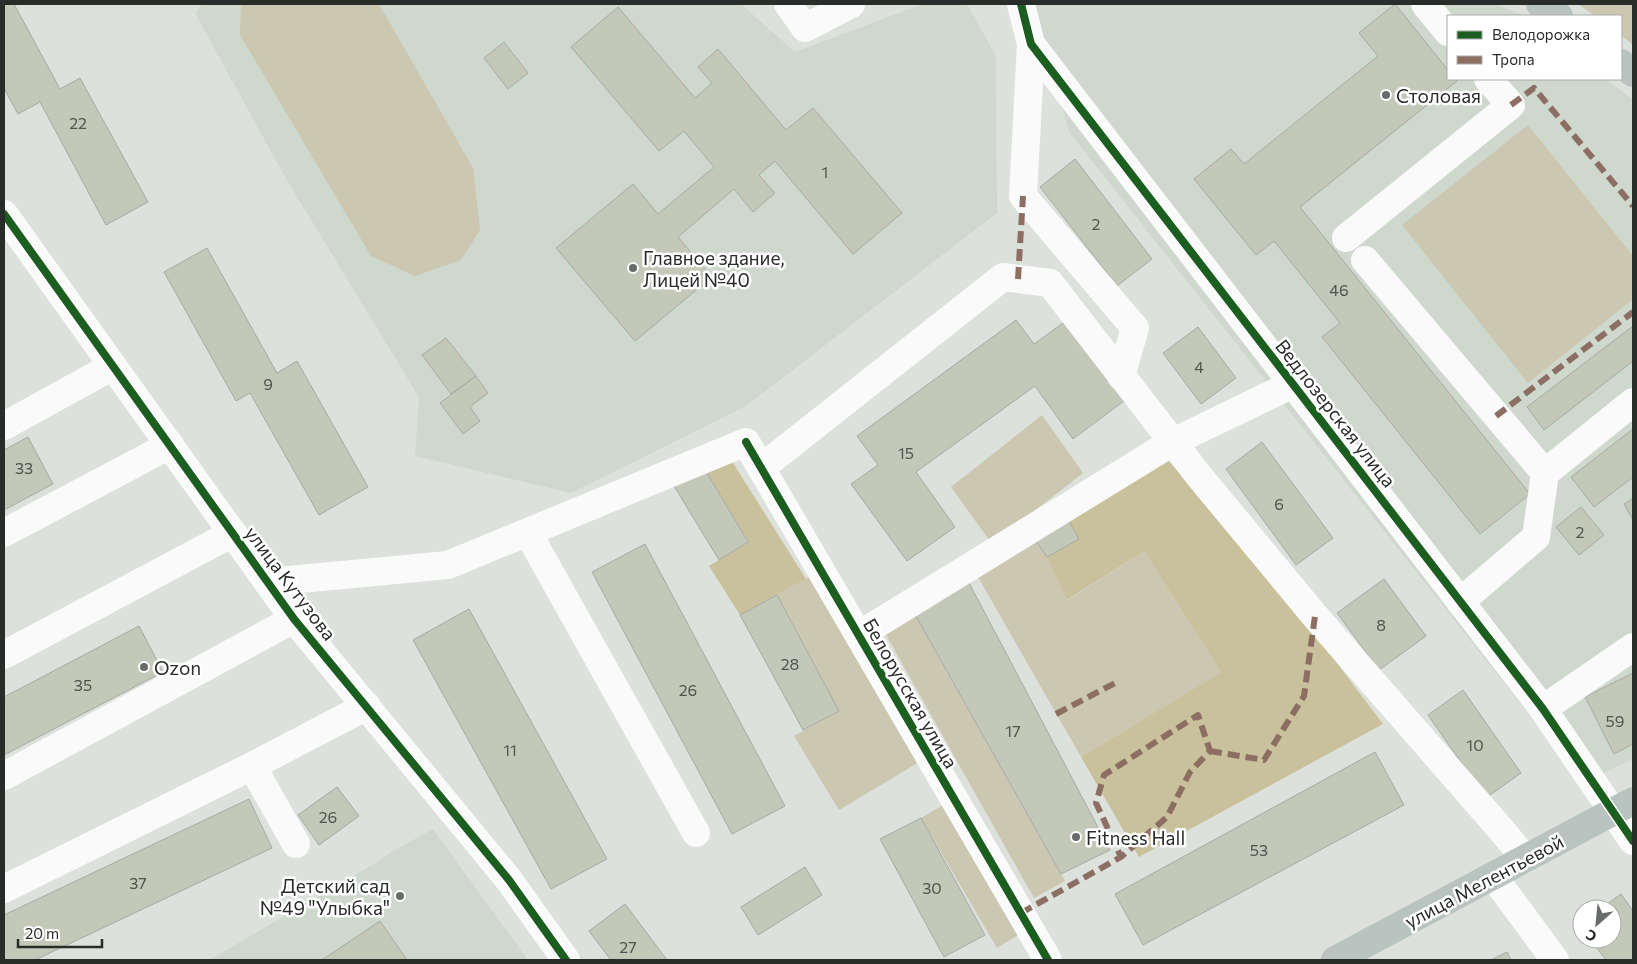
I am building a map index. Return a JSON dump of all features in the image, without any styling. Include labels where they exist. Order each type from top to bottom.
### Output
[{"type":"main road","points":[[1540,4],[1557,15]]},
{"type":"main road","points":[[1622,64],[1633,73]]},
{"type":"main road","name":"улица Мелентьевой","points":[[1335,960],[1623,806]]},
{"type":"street","points":[[788,4],[805,28],[851,4]]},
{"type":"street","name":"Ведлозерская улица","points":[[1021,4],[1031,44],[1543,709],[1623,806],[1633,840]]},
{"type":"street","points":[[1425,4],[1447,31]]},
{"type":"street","points":[[1031,44],[1023,196],[1134,328],[1121,376]]},
{"type":"street","points":[[1346,238],[1511,105],[1489,80]]},
{"type":"street","name":"улица Кутузова","points":[[4,214],[294,619],[509,880],[566,960]]},
{"type":"street","points":[[1365,260],[1545,473]]},
{"type":"street","points":[[761,468],[1003,277],[1050,283],[1172,442],[1315,616],[1525,859]]},
{"type":"street","points":[[4,426],[113,366]]},
{"type":"street","points":[[859,635],[1172,442],[1293,384]]},
{"type":"street","points":[[1460,602],[1536,537],[1545,473],[1633,402]]},
{"type":"street","name":"Белорусская улица","points":[[528,533],[746,442],[1048,960]]},
{"type":"street","points":[[4,533],[170,445]]},
{"type":"street","points":[[4,654],[233,533]]},
{"type":"street","points":[[268,582],[448,565],[528,533],[696,834]]},
{"type":"street","points":[[4,776],[294,619]]},
{"type":"street","points":[[1543,709],[1633,647]]},
{"type":"street","points":[[4,889],[252,766],[367,706]]},
{"type":"street","points":[[252,766],[296,844]]},
{"type":"street","points":[[1493,876],[1555,960]]},
{"type":"shaded area","name":"Главное здание, Лицей №40","points":[[203,4],[741,4],[795,52],[923,4],[967,4],[996,56],[997,213],[746,406],[571,493],[415,456],[419,397],[285,177],[195,13]]},
{"type":"shaded area","points":[[241,4],[379,4],[473,168],[480,230],[461,260],[415,276],[371,256],[240,35]]},
{"type":"shaded area","points":[[1034,4],[1498,4],[1521,15],[1447,15],[1447,80],[1607,80],[1633,100],[1633,759],[1583,783],[1069,132]]},
{"type":"shaded area","points":[[1578,4],[1633,4],[1633,45],[1622,36],[1622,15],[1594,15]]},
{"type":"shaded area","points":[[1528,125],[1633,256],[1633,299],[1528,383],[1402,225]]},
{"type":"shaded area","points":[[1042,415],[1083,473],[992,544],[951,487]]},
{"type":"shaded area","points":[[728,455],[806,579],[740,615],[709,566],[748,542],[704,468]]},
{"type":"shaded area","points":[[1168,460],[1305,621],[1383,724],[1139,857],[1081,757],[1221,672],[1144,551],[1067,600],[1047,557],[1079,539],[1067,518]]},
{"type":"shaded area","points":[[1034,538],[1047,557],[1068,600],[1144,551],[1221,672],[1081,757],[978,577]]},
{"type":"shaded area","points":[[813,575],[921,761],[839,810],[794,736],[839,711],[777,595]]},
{"type":"shaded area","points":[[912,609],[1065,881],[1034,898],[881,626]]},
{"type":"shaded area","points":[[943,805],[1018,935],[997,948],[921,818]]},
{"type":"shaded area","name":"Детский сад №49 \"Улыбка\"","points":[[433,829],[528,960],[209,960],[374,864],[393,851]]},
{"type":"building","points":[[4,4],[14,4],[60,89],[80,78],[148,202],[106,225],[40,102],[18,114],[4,88]]},
{"type":"building","points":[[1395,4],[1447,69],[1447,80],[1457,81],[1300,207],[1530,494],[1480,534],[1322,337],[1340,323],[1274,241],[1256,255],[1194,179],[1231,149],[1244,164],[1378,56],[1359,33]]},
{"type":"building","points":[[618,7],[695,98],[712,83],[698,67],[718,49],[786,130],[813,108],[902,213],[853,254],[775,161],[759,175],[775,193],[753,212],[734,189],[678,237],[712,277],[635,341],[556,248],[633,184],[658,214],[714,167],[684,131],[659,151],[571,47]]},
{"type":"building","points":[[504,42],[528,73],[508,89],[484,58]]},
{"type":"building","points":[[1075,159],[1152,259],[1117,286],[1040,187]]},
{"type":"building","points":[[207,248],[277,373],[297,361],[368,487],[319,515],[250,393],[236,401],[164,272]]},
{"type":"building","points":[[1016,320],[1034,344],[1066,321],[1124,401],[1073,439],[1035,386],[916,472],[955,527],[907,561],[851,484],[878,465],[857,436]]},
{"type":"building","points":[[1633,326],[1633,361],[1544,430],[1527,407]]},
{"type":"building","points":[[1198,327],[1236,378],[1201,404],[1163,353]]},
{"type":"building","points":[[446,338],[476,376],[451,394],[422,355]]},
{"type":"building","points":[[476,376],[488,393],[470,407],[480,421],[463,434],[440,403]]},
{"type":"building","points":[[1633,429],[1633,477],[1594,507],[1571,477]]},
{"type":"building","points":[[28,437],[53,484],[4,510],[4,450]]},
{"type":"building","points":[[1262,442],[1333,538],[1296,565],[1226,469]]},
{"type":"building","points":[[704,468],[748,542],[719,560],[674,486]]},
{"type":"building","points":[[1633,498],[1633,520],[1624,504]]},
{"type":"building","points":[[1581,507],[1604,535],[1579,555],[1556,527]]},
{"type":"building","points":[[1067,518],[1079,539],[1047,557],[1034,538]]},
{"type":"building","points":[[645,544],[785,806],[732,834],[592,572]]},
{"type":"building","points":[[1384,579],[1426,636],[1379,670],[1337,613]]},
{"type":"building","points":[[968,581],[1110,850],[1061,874],[912,609]]},
{"type":"building","points":[[777,595],[839,711],[803,730],[740,615]]},
{"type":"building","points":[[469,609],[607,859],[551,889],[413,640]]},
{"type":"building","points":[[139,626],[163,672],[4,755],[4,697]]},
{"type":"building","points":[[1633,673],[1633,744],[1614,754],[1585,697]]},
{"type":"building","points":[[1463,690],[1521,773],[1486,798],[1428,715]]},
{"type":"building","points":[[1375,752],[1404,805],[1143,945],[1115,894]]},
{"type":"building","points":[[337,787],[359,816],[319,845],[298,815]]},
{"type":"building","points":[[249,799],[272,848],[35,960],[4,960],[4,915]]},
{"type":"building","points":[[921,818],[985,935],[944,957],[880,839]]},
{"type":"building","points":[[805,867],[822,895],[758,935],[741,907]]},
{"type":"building","points":[[1621,894],[1633,911],[1633,960],[1606,960],[1598,949],[1622,949],[1622,899],[1614,899]]},
{"type":"building","points":[[625,904],[667,960],[611,960],[589,931]]},
{"type":"building","points":[[380,921],[407,960],[322,960]]},
{"type":"building","points":[[1507,952],[1511,960],[1491,960]]},
{"type":"marked path","points":[[1511,105],[1534,88],[1633,206]]},
{"type":"marked path","points":[[1018,279],[1023,196]]},
{"type":"marked path","points":[[1496,416],[1633,312]]},
{"type":"marked path","points":[[1210,751],[1264,760],[1304,696],[1315,616]]},
{"type":"marked path","points":[[1056,714],[1117,682]]},
{"type":"marked path","points":[[1021,913],[1121,857],[1167,817],[1190,772],[1210,751],[1198,715],[1104,775],[1096,803],[1121,857]]},
{"type":"cycle path","points":[[1021,4],[1031,44],[1543,709],[1633,841]]},
{"type":"cycle path","points":[[4,214],[294,619],[509,880],[566,960]]},
{"type":"cycle path","points":[[746,442],[1048,960]]},
{"type":"place","name":"Столовая","points":[[1386,95]]},
{"type":"place","name":"Главное здание, Лицей №40","points":[[633,268]]},
{"type":"place","name":"Ozon","points":[[144,667]]},
{"type":"place","name":"Fitness Hall","points":[[1076,837]]},
{"type":"place","name":"Детский сад №49 \"Улыбка\"","points":[[400,896]]}]
